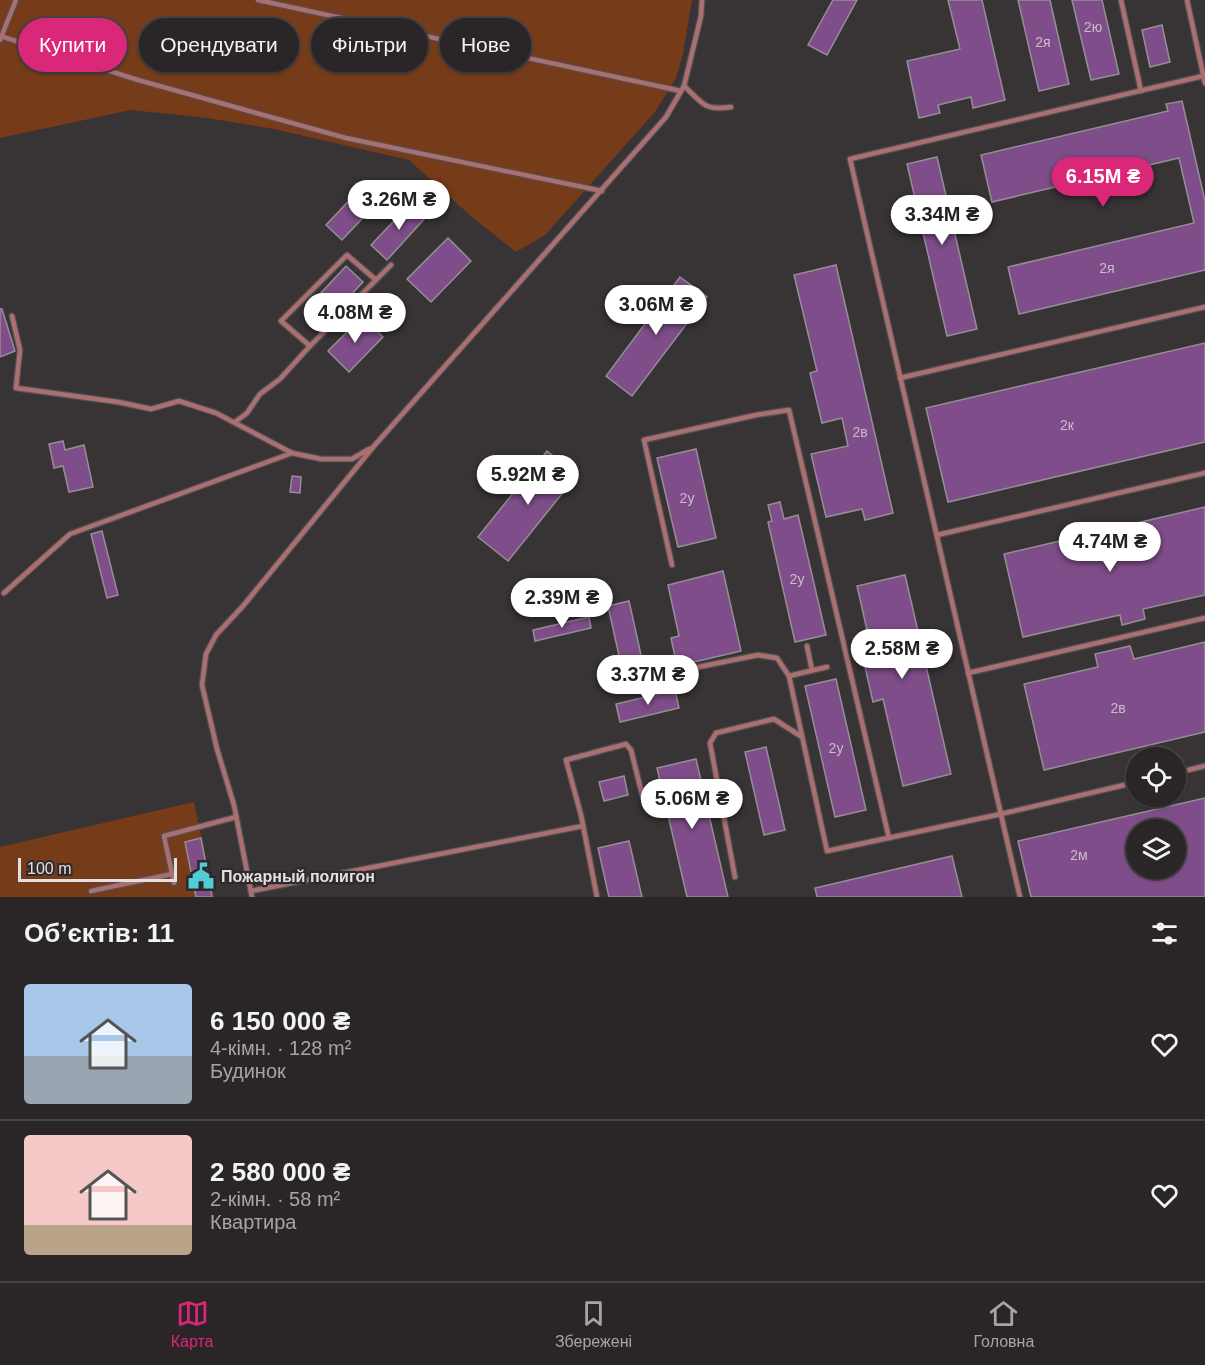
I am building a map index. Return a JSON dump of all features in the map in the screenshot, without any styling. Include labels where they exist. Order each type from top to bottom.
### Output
[{"type":"lane","points":[[16,0],[0,37],[138,80],[346,138],[602,191]]},
{"type":"lane","points":[[258,0],[683,88],[702,104],[715,109],[731,107]]},
{"type":"lane","points":[[252,897],[236,817],[202,686],[206,654],[216,635],[243,606],[374,446],[666,117],[683,88],[701,16],[702,0]]},
{"type":"lane","points":[[1121,0],[1141,91]]},
{"type":"lane","points":[[1187,0],[1205,83]]},
{"type":"lane","points":[[1020,897],[850,159],[1203,76]]},
{"type":"lane","points":[[310,346],[281,321],[347,255],[376,280]]},
{"type":"lane","points":[[235,422],[247,413],[260,394],[280,379],[391,265]]},
{"type":"lane","points":[[900,378],[1205,307]]},
{"type":"lane","points":[[12,316],[20,350],[16,388],[118,402],[151,410],[179,401],[216,413],[292,453],[321,459],[352,459],[374,446]]},
{"type":"lane","points":[[672,565],[644,440],[789,410],[889,838]]},
{"type":"lane","points":[[4,593],[70,534],[292,453]]},
{"type":"lane","points":[[936,535],[1205,472]]},
{"type":"lane","points":[[968,673],[1205,618]]},
{"type":"lane","points":[[807,646],[812,670]]},
{"type":"lane","points":[[619,683],[758,655],[777,658],[789,676],[827,851],[1126,785]]},
{"type":"lane","points":[[789,676],[827,667]]},
{"type":"lane","points":[[735,876],[710,743],[716,733],[774,719],[802,737]]},
{"type":"lane","points":[[597,897],[583,826],[566,760],[626,744],[631,750],[643,798]]},
{"type":"lane","points":[[1186,771],[1205,766]]},
{"type":"lane","points":[[174,884],[164,836],[236,817]]},
{"type":"lane","points":[[251,891],[583,826]]},
{"type":"lane","points":[[95,897],[92,891],[172,874]]},
{"type":"shaded area","points":[[0,0],[692,0],[683,54],[676,78],[655,112],[545,235],[516,252],[472,217],[409,160],[274,129],[207,118],[131,110],[0,138]]},
{"type":"shaded area","points":[[194,802],[214,897],[0,897],[0,847]]},
{"type":"building","points":[[833,0],[857,0],[827,55],[808,45]]},
{"type":"building","points":[[948,0],[982,0],[1005,100],[973,108],[971,97],[938,105],[940,113],[919,118],[907,61],[960,49]]},
{"type":"building","points":[[1018,0],[1050,0],[1069,84],[1039,91]]},
{"type":"building","points":[[1072,0],[1102,0],[1119,74],[1091,80]]},
{"type":"building","points":[[1162,25],[1170,62],[1150,67],[1142,30]]},
{"type":"building","points":[[1182,101],[1205,201],[1205,270],[1019,314],[1008,267],[1194,223],[1179,158],[992,202],[981,155],[1168,111],[1166,104]]},
{"type":"building","points":[[937,157],[977,329],[947,336],[907,164]]},
{"type":"building","points":[[359,190],[375,205],[342,240],[326,225]]},
{"type":"building","points":[[412,202],[427,216],[387,260],[371,245]]},
{"type":"building","points":[[448,238],[471,261],[431,302],[407,279]]},
{"type":"building","points":[[836,265],[893,513],[865,520],[862,509],[826,517],[811,454],[848,446],[842,418],[822,423],[810,373],[817,371],[794,275]]},
{"type":"building","points":[[346,266],[363,282],[323,325],[306,309]]},
{"type":"building","points":[[680,277],[707,297],[632,396],[606,376]]},
{"type":"building","points":[[0,309],[2,309],[15,351],[0,357]]},
{"type":"building","points":[[362,317],[383,337],[349,372],[328,351]]},
{"type":"building","points":[[1205,343],[1205,442],[948,502],[926,408]]},
{"type":"building","points":[[63,441],[65,450],[84,445],[93,487],[69,492],[63,466],[54,468],[49,444]]},
{"type":"building","points":[[696,449],[716,538],[678,547],[657,458]]},
{"type":"building","points":[[547,451],[577,475],[508,561],[478,537]]},
{"type":"building","points":[[292,476],[301,477],[300,493],[290,492]]},
{"type":"building","points":[[780,502],[784,519],[798,515],[826,635],[795,642],[768,522],[772,521],[768,505]]},
{"type":"building","points":[[1205,507],[1205,595],[1143,609],[1145,619],[1122,625],[1120,615],[1023,637],[1004,554]]},
{"type":"building","points":[[102,531],[118,595],[107,598],[91,534]]},
{"type":"building","points":[[723,571],[741,651],[677,666],[671,638],[679,636],[668,585]]},
{"type":"building","points":[[905,575],[951,774],[903,786],[883,699],[873,702],[862,654],[872,652],[857,586]]},
{"type":"building","points":[[629,601],[643,664],[622,669],[608,606]]},
{"type":"building","points":[[589,617],[591,628],[535,641],[533,630]]},
{"type":"building","points":[[1205,642],[1205,732],[1141,747],[1126,747],[1126,751],[1044,770],[1024,684],[1098,667],[1095,654],[1130,646],[1134,659]]},
{"type":"building","points":[[836,679],[866,810],[835,817],[805,686]]},
{"type":"building","points":[[675,690],[679,708],[620,722],[616,704]]},
{"type":"building","points":[[766,747],[785,830],[764,835],[745,752]]},
{"type":"building","points":[[696,759],[728,897],[687,897],[657,768]]},
{"type":"building","points":[[624,776],[628,795],[604,801],[599,782]]},
{"type":"building","points":[[1205,798],[1205,897],[1031,897],[1018,841],[1166,807],[1186,807],[1186,802]]},
{"type":"building","points":[[201,838],[212,897],[196,897],[185,842]]},
{"type":"building","points":[[629,841],[642,897],[609,897],[598,848]]},
{"type":"building","points":[[952,856],[962,897],[817,897],[815,888]]},
{"type":"place","name":"Пожарный полигон","points":[[201,876]]}]
